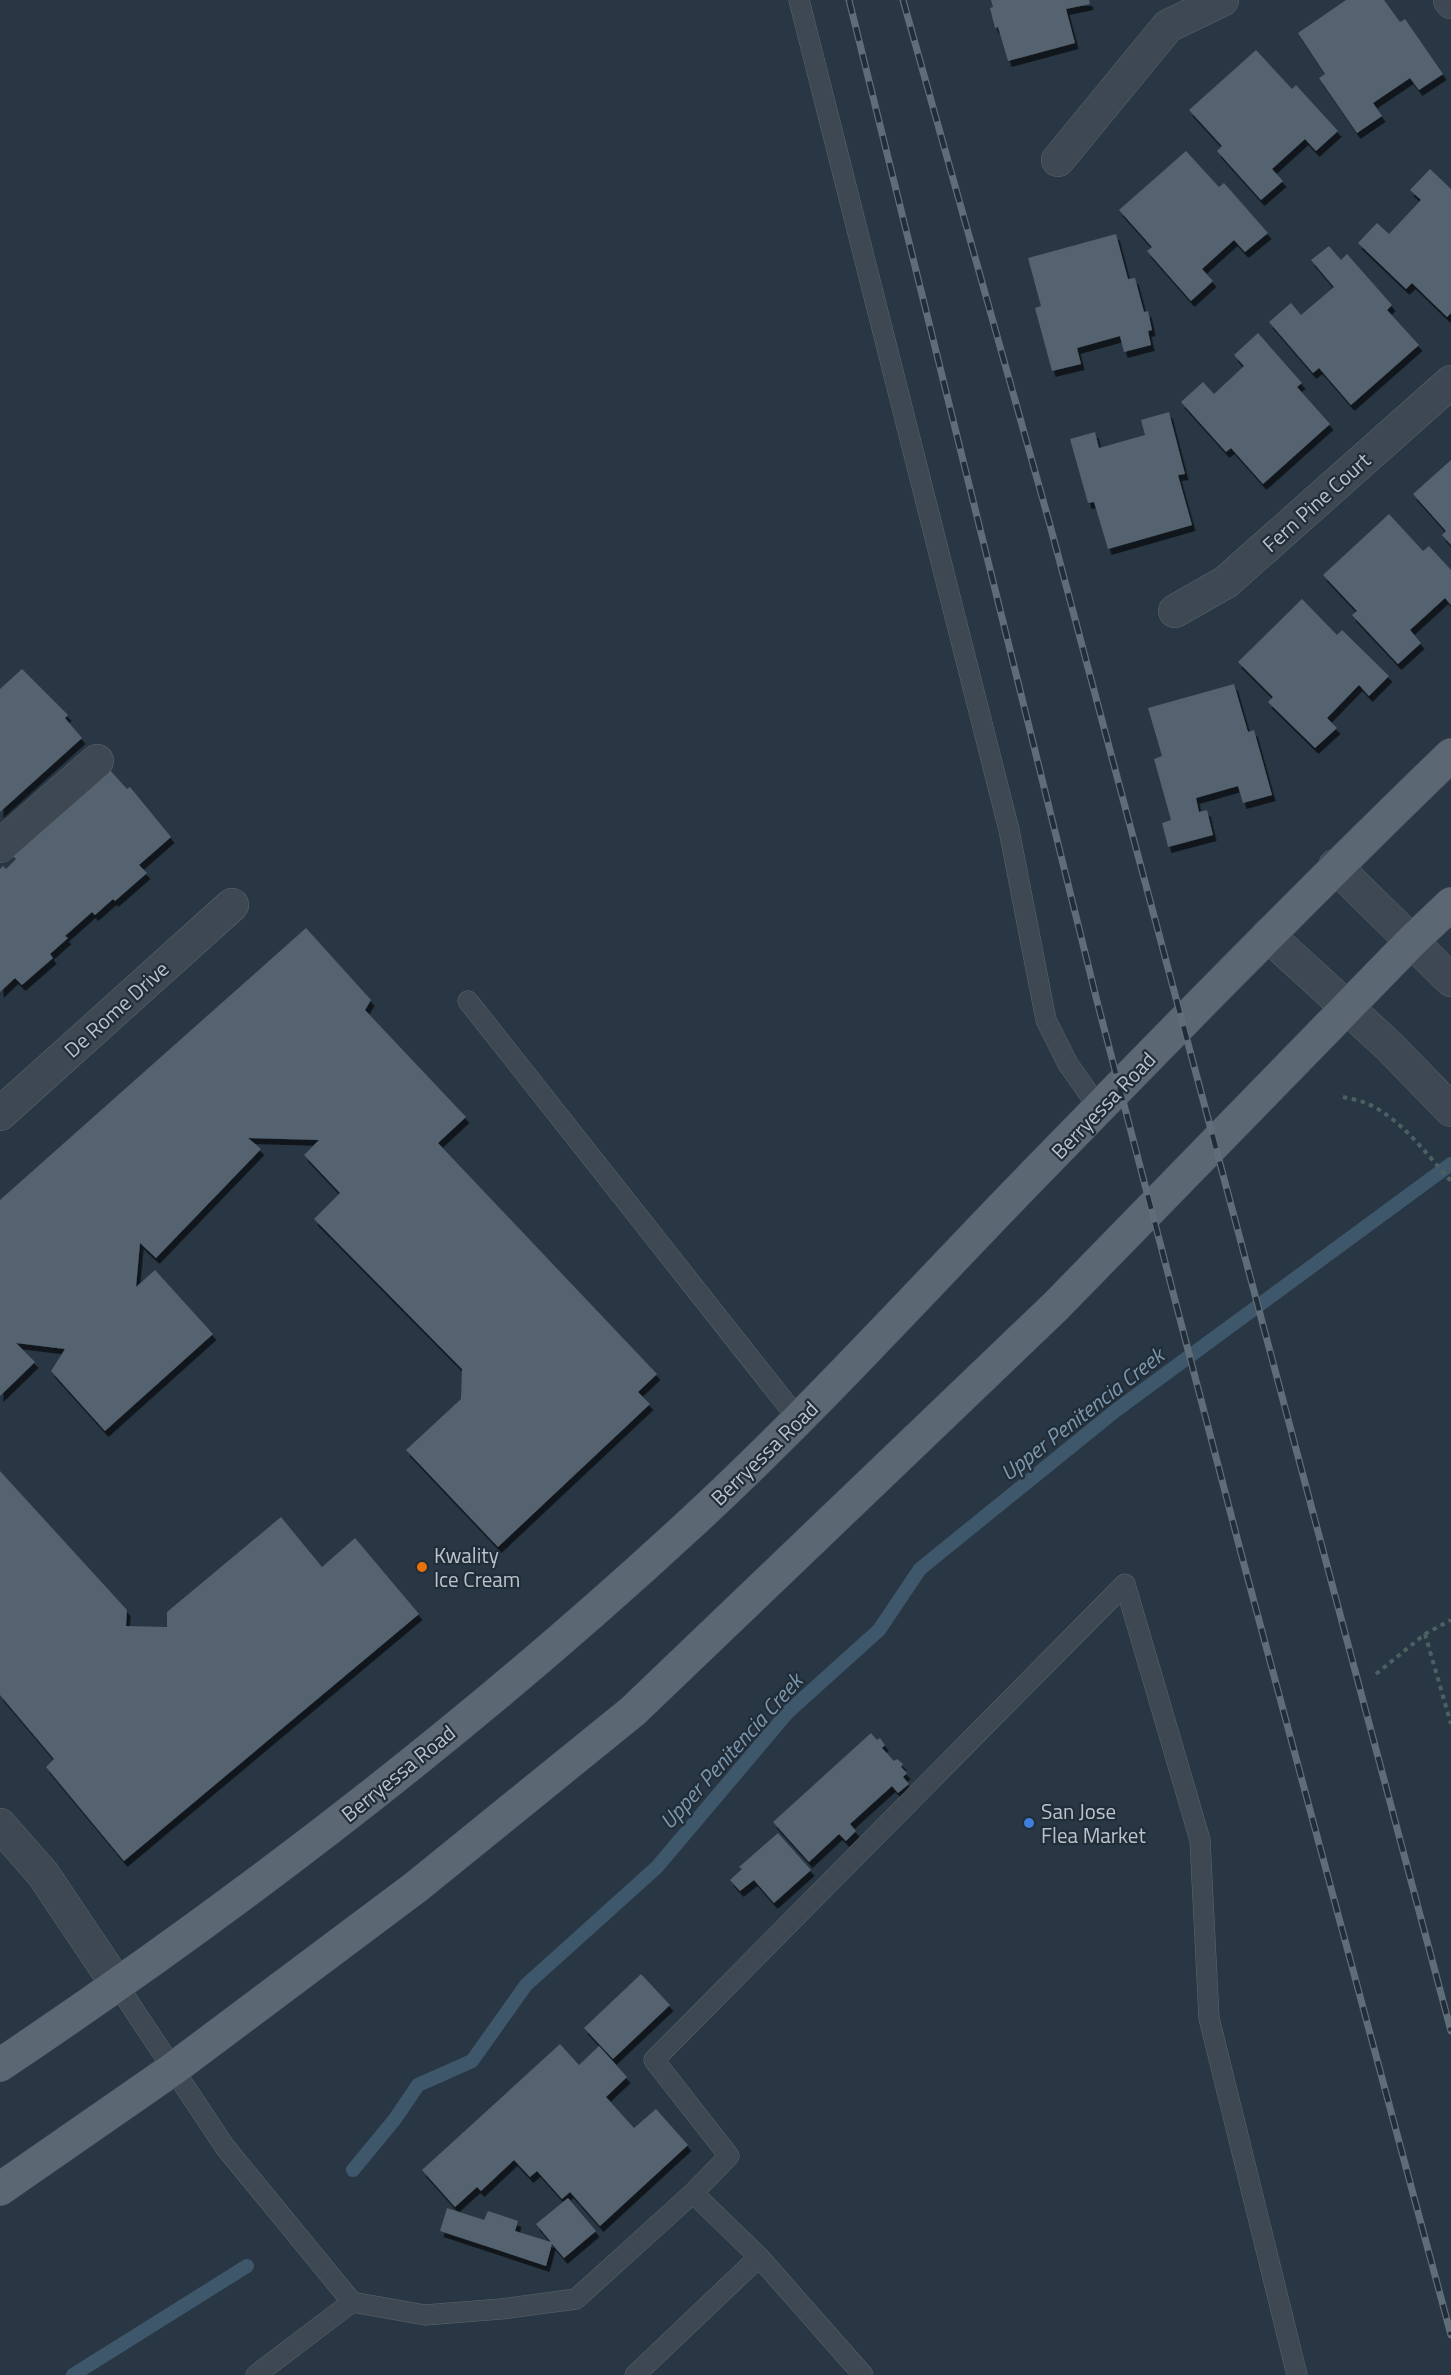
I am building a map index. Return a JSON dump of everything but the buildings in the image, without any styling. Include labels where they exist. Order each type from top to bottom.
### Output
[{"type":"main road","name":"Berryessa Road","points":[[0,2065],[348,1814],[509,1684],[640,1569],[799,1420],[1335,866],[1451,755]]},
{"type":"main road","points":[[0,2189],[173,2069],[416,1887],[633,1711],[1056,1306],[1412,940],[1451,904]]},
{"type":"street","points":[[1058,160],[1168,26],[1222,0]]},
{"type":"street","name":"Fern Pine Court","points":[[1175,611],[1226,582],[1451,382]]},
{"type":"street","points":[[0,846],[97,761]]},
{"type":"street","points":[[1335,866],[1451,980]]},
{"type":"street","name":"De Rome Drive","points":[[0,1114],[232,905]]},
{"type":"street","points":[[1268,935],[1347,1007],[1451,1110]]},
{"type":"street","points":[[0,1825],[43,1874],[116,1983]]},
{"type":"lane","points":[[800,0],[1009,830],[1046,1020],[1068,1064],[1100,1108]]},
{"type":"lane","points":[[468,1001],[799,1420]]},
{"type":"lane","points":[[116,1983],[225,2147],[352,2302],[425,2315],[501,2309],[576,2299],[693,2193],[729,2156],[654,2060],[1125,1584],[1200,1840],[1209,2018],[1297,2375]]},
{"type":"lane","points":[[693,2193],[759,2257],[863,2375]]},
{"type":"lane","points":[[635,2375],[759,2257]]},
{"type":"lane","points":[[256,2375],[352,2302]]},
{"type":"path","points":[[1343,1097],[1364,1102],[1385,1114],[1400,1126],[1451,1181]]},
{"type":"path","points":[[1376,1674],[1425,1634],[1451,1620]]},
{"type":"path","points":[[1425,1634],[1451,1724]]},
{"type":"waterway","name":"Upper Penitencia Creek","points":[[353,2170],[395,2119],[418,2085],[472,2061],[526,1985],[657,1867],[788,1712],[879,1630],[920,1569],[1115,1411],[1451,1164]]},
{"type":"waterway","name":"Upper Penitencia Creek","points":[[73,2375],[247,2266]]},
{"type":"railway","points":[[849,0],[1098,1005],[1241,1553],[1451,2335]]},
{"type":"railway","points":[[903,0],[1050,525],[1451,2031]]},
{"type":"place","name":"Kwality Ice Cream","points":[[422,1567]]},
{"type":"place","name":"San Jose Flea Market","points":[[1029,1823]]}]
